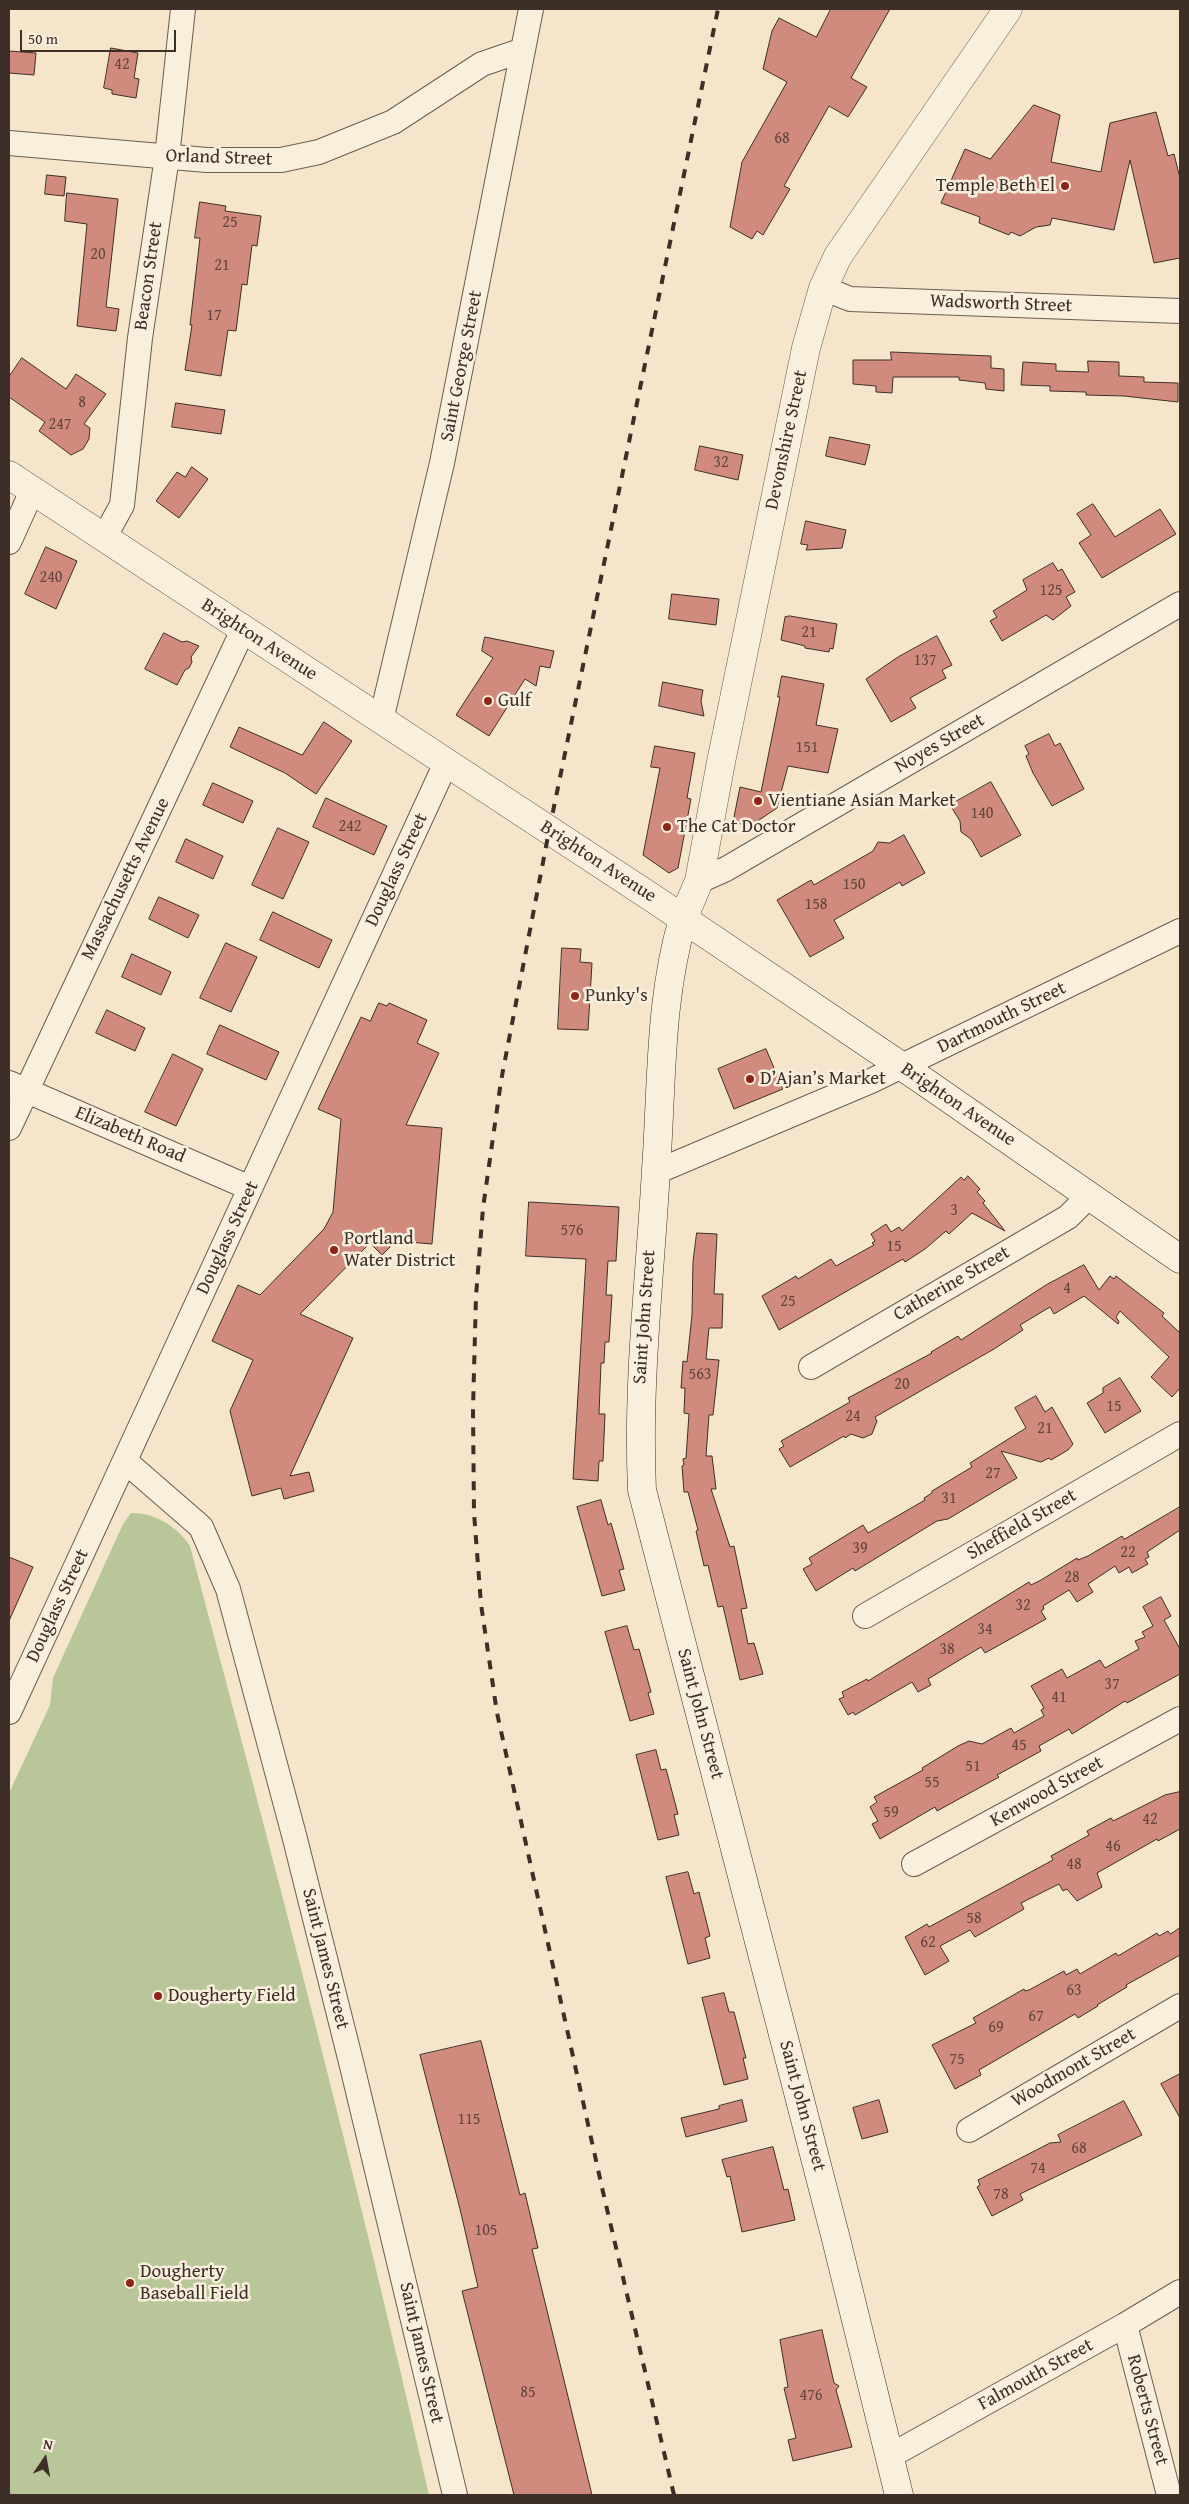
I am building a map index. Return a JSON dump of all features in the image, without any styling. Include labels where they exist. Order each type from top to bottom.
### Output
[{"type":"main road","name":"Devonshire Street","points":[[683,918],[699,881],[721,762],[804,356],[823,288],[838,256],[1008,9]]},
{"type":"main road","name":"Brighton Avenue","points":[[9,475],[683,918],[1180,1259]]},
{"type":"main road","name":"Saint John Street","points":[[683,918],[673,952],[668,980],[640,1398],[642,1490],[835,2234],[899,2495]]},
{"type":"street","name":"Beacon Street","points":[[104,538],[122,505],[140,338],[167,157],[183,9]]},
{"type":"street","name":"Saint George Street","points":[[381,720],[442,463],[531,9]]},
{"type":"street","name":"Orland Street","points":[[9,143],[244,162],[281,160],[319,152],[393,122],[428,101],[482,64],[523,50]]},
{"type":"street","name":"Wadsworth Street","points":[[823,288],[850,299],[1180,311]]},
{"type":"street","points":[[9,542],[32,491]]},
{"type":"street","name":"Noyes Street","points":[[699,881],[726,869],[1180,604]]},
{"type":"street","name":"Massachusetts Avenue","points":[[9,1128],[18,1087],[243,630]]},
{"type":"street","name":"Douglass Street","points":[[9,1712],[446,763]]},
{"type":"street","name":"Dartmouth Street","points":[[656,1172],[863,1085],[1180,931]]},
{"type":"street","name":"Elizabeth Road","points":[[18,1087],[250,1188]]},
{"type":"street","name":"Catherine Street","points":[[811,1367],[1068,1217],[1089,1196]]},
{"type":"street","name":"Sheffield Street","points":[[865,1616],[1180,1434]]},
{"type":"street","name":"Saint James Street","points":[[125,1461],[201,1527],[228,1589],[346,2043],[455,2495]]},
{"type":"street","name":"Kenwood Street","points":[[914,1864],[1180,1719]]},
{"type":"street","name":"Woodmont Street","points":[[969,2130],[1180,2006]]},
{"type":"street","name":"Falmouth Street","points":[[890,2456],[1125,2325],[1180,2292]]},
{"type":"street","name":"Roberts Street","points":[[1125,2325],[1170,2495]]},
{"type":"green space","name":"Dougherty Field","points":[[131,1513],[148,1515],[165,1522],[179,1533],[190,1546],[284,1901],[344,2138],[429,2495],[9,2495],[9,1793],[50,1705],[53,1678],[123,1524]]},
{"type":"building","points":[[831,9],[890,9],[851,78],[867,87],[848,117],[829,106],[784,186],[790,189],[763,235],[757,231],[752,239],[730,227],[742,162],[787,82],[763,69],[772,31],[779,18],[816,37]]},
{"type":"building","points":[[111,48],[138,53],[134,78],[139,79],[136,98],[112,94],[112,90],[104,88]]},
{"type":"building","points":[[9,51],[36,53],[34,75],[9,73]]},
{"type":"building","name":"Temple Beth El","points":[[1034,105],[1060,115],[1051,162],[1101,172],[1110,123],[1156,112],[1168,156],[1174,154],[1180,178],[1180,258],[1154,263],[1130,160],[1114,230],[1052,218],[1050,225],[1036,227],[1020,236],[1011,232],[1009,235],[979,223],[980,217],[941,203],[965,149],[990,159]]},
{"type":"building","points":[[47,175],[66,177],[64,196],[45,194]]},
{"type":"building","points":[[67,193],[118,199],[106,307],[119,309],[116,331],[77,326],[87,224],[65,221]]},
{"type":"building","points":[[200,202],[226,206],[225,211],[261,216],[257,246],[252,245],[247,285],[242,284],[236,331],[228,330],[221,376],[185,370],[192,325],[190,325],[200,238],[195,238]]},
{"type":"building","points":[[891,352],[991,356],[991,368],[1004,369],[1004,391],[986,389],[985,383],[959,380],[959,377],[893,377],[892,393],[876,392],[876,386],[853,384],[853,360],[891,360]]},
{"type":"building","points":[[22,358],[66,389],[76,374],[106,394],[84,424],[90,428],[89,439],[83,449],[71,455],[39,431],[45,422],[9,397],[9,377]]},
{"type":"building","points":[[1088,361],[1119,362],[1119,376],[1144,377],[1144,382],[1178,383],[1178,402],[1124,396],[1086,395],[1086,392],[1050,391],[1050,386],[1021,385],[1023,362],[1056,364],[1056,371],[1088,372]]},
{"type":"building","points":[[176,403],[225,410],[221,434],[172,427]]},
{"type":"building","points":[[830,437],[870,445],[865,465],[826,456]]},
{"type":"building","points":[[700,446],[743,455],[738,480],[695,470]]},
{"type":"building","points":[[192,467],[208,479],[179,518],[156,501],[177,472],[185,477]]},
{"type":"building","points":[[1093,504],[1115,537],[1160,509],[1176,534],[1102,578],[1079,543],[1091,535],[1077,514]]},
{"type":"building","points":[[806,521],[846,530],[842,548],[806,550],[808,545],[801,544]]},
{"type":"building","points":[[46,547],[77,561],[56,609],[25,594]]},
{"type":"building","points":[[1053,563],[1058,571],[1062,569],[1075,592],[1066,597],[1071,606],[1053,620],[1046,615],[1002,641],[990,621],[997,617],[993,611],[1027,590],[1023,580]]},
{"type":"building","points":[[672,594],[719,599],[716,625],[669,619]]},
{"type":"building","points":[[790,616],[837,624],[833,649],[830,648],[829,652],[805,648],[805,646],[781,640],[785,617]]},
{"type":"building","points":[[164,633],[182,642],[187,641],[199,646],[191,657],[192,662],[189,668],[185,670],[177,685],[145,669]]},
{"type":"building","points":[[937,636],[952,665],[942,670],[946,678],[910,698],[916,708],[891,722],[866,679],[898,657]]},
{"type":"building","points":[[485,637],[554,651],[550,668],[540,666],[536,686],[525,679],[489,736],[456,715],[493,658],[482,651]]},
{"type":"building","points":[[782,676],[824,684],[816,725],[838,729],[828,773],[788,766],[777,808],[750,826],[733,822],[740,787],[761,792],[780,697],[778,697]]},
{"type":"building","points":[[663,682],[703,690],[701,701],[704,716],[659,706]]},
{"type":"building","points":[[324,722],[352,741],[316,794],[285,773],[230,747],[239,727],[302,755]]},
{"type":"building","points":[[1049,734],[1055,746],[1060,743],[1084,789],[1052,806],[1033,773],[1026,756],[1029,754],[1025,746]]},
{"type":"building","name":"The Cat Doctor","points":[[655,746],[695,753],[687,798],[691,799],[678,868],[669,873],[643,855],[660,768],[651,767]]},
{"type":"building","points":[[991,782],[1021,835],[981,857],[971,839],[961,832],[960,821],[950,805]]},
{"type":"building","points":[[213,783],[253,801],[243,823],[203,805]]},
{"type":"building","points":[[326,798],[387,826],[374,855],[313,827]]},
{"type":"building","points":[[278,828],[309,842],[283,899],[252,885]]},
{"type":"building","points":[[904,835],[925,873],[902,886],[900,882],[834,920],[844,938],[810,957],[777,900],[811,880],[814,885],[873,851],[878,842],[889,843]]},
{"type":"building","points":[[186,839],[223,856],[213,879],[176,862]]},
{"type":"building","points":[[159,897],[199,915],[188,938],[149,919]]},
{"type":"building","points":[[273,912],[332,940],[319,968],[260,940]]},
{"type":"building","points":[[226,943],[257,957],[231,1012],[200,998]]},
{"type":"building","name":"Punky's","points":[[562,948],[581,949],[580,962],[592,963],[588,1030],[558,1029]]},
{"type":"building","points":[[132,954],[171,972],[161,995],[122,977]]},
{"type":"building","name":"Portland Water District","points":[[379,1003],[387,1006],[389,1003],[427,1020],[417,1043],[439,1053],[406,1125],[442,1128],[432,1244],[396,1241],[382,1255],[370,1243],[300,1314],[353,1338],[290,1476],[309,1472],[314,1491],[284,1499],[281,1488],[252,1496],[230,1411],[253,1360],[212,1341],[238,1285],[260,1295],[324,1229],[333,1212],[341,1119],[318,1109],[361,1017],[370,1021]]},
{"type":"building","points":[[107,1010],[145,1028],[135,1051],[96,1033]]},
{"type":"building","points":[[220,1025],[279,1052],[266,1080],[207,1054]]},
{"type":"building","name":"D’Ajan’s Market","points":[[766,1049],[783,1089],[734,1109],[718,1069]]},
{"type":"building","points":[[173,1054],[203,1069],[176,1126],[145,1112]]},
{"type":"building","points":[[968,1176],[980,1189],[977,1192],[985,1201],[983,1203],[1005,1231],[972,1213],[949,1234],[946,1231],[925,1249],[905,1262],[903,1259],[779,1330],[762,1296],[796,1276],[798,1279],[831,1259],[836,1266],[874,1245],[872,1243],[875,1241],[871,1234],[886,1224],[891,1232],[899,1227],[902,1231],[961,1177],[964,1180]]},
{"type":"building","points":[[529,1202],[619,1207],[616,1261],[608,1261],[606,1295],[612,1295],[609,1342],[605,1342],[604,1363],[601,1363],[599,1414],[605,1414],[603,1461],[599,1461],[598,1481],[573,1479],[586,1259],[526,1256]]},
{"type":"building","points":[[697,1233],[717,1234],[714,1294],[723,1294],[722,1328],[709,1328],[706,1359],[719,1360],[713,1415],[709,1415],[706,1456],[712,1456],[716,1489],[711,1489],[730,1547],[734,1546],[747,1608],[741,1609],[748,1644],[754,1643],[763,1674],[740,1680],[723,1606],[718,1607],[708,1565],[704,1566],[696,1531],[698,1530],[688,1492],[684,1492],[682,1466],[684,1465],[683,1459],[686,1458],[689,1414],[684,1413],[685,1388],[681,1388],[683,1361],[687,1362],[692,1315],[693,1262]]},
{"type":"building","points":[[1084,1265],[1099,1290],[1110,1276],[1114,1279],[1116,1276],[1164,1313],[1162,1316],[1180,1333],[1180,1388],[1172,1397],[1151,1377],[1169,1357],[1120,1311],[1116,1317],[1119,1322],[1118,1324],[1084,1296],[1054,1314],[1050,1307],[1020,1325],[1023,1330],[994,1349],[875,1417],[877,1421],[872,1434],[863,1438],[851,1434],[845,1438],[844,1436],[790,1467],[779,1449],[784,1446],[781,1441],[850,1402],[848,1398],[932,1353],[958,1336],[961,1340],[1046,1285]]},
{"type":"building","points":[[1120,1378],[1141,1411],[1105,1433],[1087,1403],[1103,1393],[1103,1388]]},
{"type":"building","points":[[1036,1396],[1045,1412],[1052,1407],[1073,1444],[1068,1450],[1051,1460],[1049,1458],[1041,1462],[1001,1451],[1017,1478],[948,1519],[937,1521],[855,1571],[853,1568],[816,1591],[803,1569],[812,1564],[809,1558],[863,1525],[868,1533],[925,1500],[924,1498],[932,1493],[932,1491],[972,1467],[970,1463],[1026,1428],[1015,1408]]},
{"type":"building","points":[[601,1500],[608,1525],[611,1523],[624,1569],[619,1570],[625,1590],[602,1596],[577,1507]]},
{"type":"building","points":[[1180,1507],[1180,1530],[1147,1552],[1149,1557],[1145,1559],[1148,1564],[1132,1573],[1129,1567],[1119,1573],[1115,1566],[1088,1584],[1093,1592],[1077,1602],[1069,1590],[1043,1606],[1044,1609],[1041,1611],[1046,1619],[985,1653],[981,1647],[928,1679],[931,1685],[918,1692],[912,1682],[855,1715],[853,1712],[848,1715],[839,1699],[844,1697],[842,1692],[867,1679],[868,1681],[1029,1582],[1031,1585],[1077,1558],[1078,1560],[1088,1556],[1122,1536],[1124,1539]]},
{"type":"building","points":[[9,1557],[33,1567],[9,1621]]},
{"type":"building","points":[[1161,1597],[1171,1616],[1164,1620],[1180,1649],[1180,1674],[1127,1703],[1125,1701],[1072,1734],[1069,1729],[1039,1746],[1041,1751],[997,1775],[999,1777],[937,1811],[935,1807],[880,1839],[872,1824],[878,1821],[870,1807],[877,1802],[874,1797],[923,1770],[922,1768],[958,1746],[969,1741],[982,1744],[1011,1728],[1014,1733],[1044,1716],[1041,1710],[1044,1708],[1031,1686],[1062,1669],[1067,1678],[1100,1660],[1105,1668],[1139,1649],[1135,1641],[1145,1637],[1142,1632],[1153,1626],[1143,1607]]},
{"type":"building","points":[[627,1626],[634,1650],[639,1649],[651,1692],[648,1693],[654,1714],[630,1721],[605,1632]]},
{"type":"building","points":[[656,1750],[661,1770],[666,1769],[678,1814],[674,1815],[679,1835],[658,1840],[636,1755]]},
{"type":"building","points":[[1180,1792],[1180,1829],[1158,1841],[1157,1839],[1097,1873],[1102,1887],[1077,1901],[1067,1889],[1063,1891],[1059,1884],[1021,1903],[1024,1909],[975,1937],[970,1930],[940,1946],[949,1961],[925,1975],[905,1937],[927,1924],[929,1927],[1053,1860],[1051,1856],[1089,1835],[1087,1831],[1111,1818],[1113,1821],[1165,1795]]},
{"type":"building","points":[[688,1872],[694,1894],[699,1892],[710,1936],[705,1938],[710,1958],[688,1964],[666,1877]]},
{"type":"building","points":[[1180,1928],[1180,1955],[1126,1985],[1127,1987],[1078,2018],[1075,2014],[979,2070],[981,2075],[955,2089],[932,2045],[976,2023],[973,2018],[1024,1989],[1025,1991],[1029,1990],[1064,1971],[1066,1975],[1077,1969],[1080,1974],[1116,1953],[1118,1956],[1157,1933],[1159,1936],[1168,1931],[1170,1934]]},
{"type":"building","points":[[724,1993],[729,2012],[734,2012],[746,2058],[743,2058],[748,2079],[724,2085],[702,1998]]},
{"type":"building","points":[[481,2041],[520,2195],[525,2193],[538,2248],[532,2249],[592,2495],[514,2495],[462,2291],[478,2287],[420,2055]]},
{"type":"building","points":[[1180,2074],[1180,2118],[1161,2084]]},
{"type":"building","points":[[742,2100],[747,2121],[686,2137],[681,2118],[719,2109],[719,2106]]},
{"type":"building","points":[[879,2100],[888,2132],[862,2139],[853,2108]]},
{"type":"building","points":[[1124,2101],[1142,2135],[1020,2194],[1023,2200],[992,2216],[977,2187],[980,2185],[978,2180],[1050,2143],[1061,2142],[1058,2135]]},
{"type":"building","points":[[773,2147],[784,2190],[788,2189],[795,2220],[742,2232],[730,2176],[727,2177],[722,2160]]},
{"type":"building","points":[[822,2330],[834,2383],[839,2386],[836,2390],[852,2447],[793,2461],[788,2440],[796,2438],[784,2388],[788,2387],[780,2340]]},
{"type":"railway","points":[[674,2495],[603,2192],[497,1713],[481,1604],[474,1513],[473,1409],[476,1296],[483,1208],[501,1081],[549,831],[718,9]]},
{"type":"place","name":"Temple Beth El","points":[[1065,186]]},
{"type":"place","name":"Gulf","points":[[488,701]]},
{"type":"place","name":"Vientiane Asian Market","points":[[758,801]]},
{"type":"place","name":"The Cat Doctor","points":[[667,827]]},
{"type":"place","name":"Punky's","points":[[575,996]]},
{"type":"place","name":"D’Ajan’s Market","points":[[750,1079]]},
{"type":"place","name":"Portland Water District","points":[[334,1250]]},
{"type":"place","name":"Dougherty Field","points":[[158,1996]]},
{"type":"place","name":"Dougherty Baseball Field","points":[[130,2283]]}]
